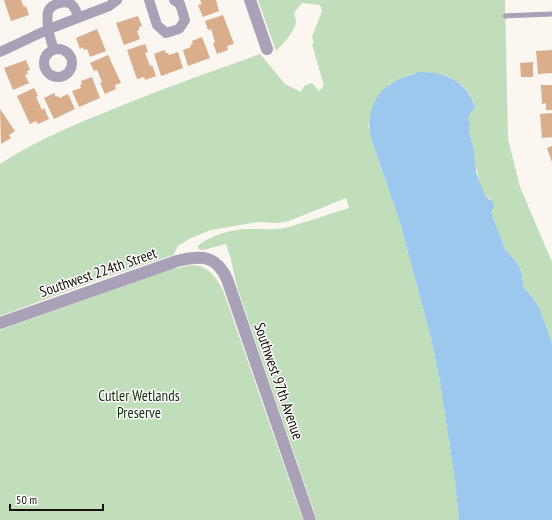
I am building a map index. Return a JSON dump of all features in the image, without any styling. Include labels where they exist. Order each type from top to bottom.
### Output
[{"type":"street","points":[[0,52],[49,29],[109,6],[117,0]]},
{"type":"street","points":[[149,0],[157,25],[166,34],[179,30],[185,20],[180,4],[174,0]]},
{"type":"street","points":[[250,0],[267,49]]},
{"type":"street","points":[[54,49],[49,29],[48,12],[53,6],[66,2],[74,7],[78,18]]},
{"type":"street","name":"Southwest 224th Street","points":[[0,323],[177,261],[196,258],[209,259]]},
{"type":"street","name":"Southwest 97th Avenue","points":[[209,259],[216,262],[227,279],[310,520]]},
{"type":"lane","points":[[505,16],[552,14]]},
{"type":"green space","points":[[258,0],[505,0],[508,139],[520,187],[552,262],[552,343],[540,309],[524,288],[521,271],[517,263],[505,249],[491,212],[490,198],[485,196],[481,188],[474,158],[475,153],[469,132],[470,125],[467,117],[472,112],[474,103],[470,94],[463,86],[449,77],[427,72],[411,74],[388,85],[368,125],[400,223],[431,338],[440,382],[455,481],[459,520],[317,520],[237,287],[226,244],[203,250],[198,249],[198,246],[202,242],[214,236],[228,232],[241,229],[284,228],[349,208],[346,198],[289,221],[278,223],[257,222],[211,230],[189,239],[178,246],[173,255],[98,280],[0,316],[0,164],[49,136],[75,125],[160,90],[260,54],[285,84],[301,92],[304,86],[312,83],[319,91],[324,86],[312,44],[314,43],[312,37],[322,11],[320,5],[302,3],[294,13],[296,23],[293,30],[276,51]]},
{"type":"green space","name":"Cutler Wetlands Preserve","points":[[192,265],[203,267],[211,273],[223,290],[303,520],[0,520],[0,330],[169,270]]},
{"type":"water","points":[[420,72],[438,74],[454,80],[467,91],[472,99],[475,107],[468,117],[470,125],[469,132],[475,153],[474,158],[476,172],[485,196],[493,202],[494,207],[491,212],[505,249],[517,263],[521,271],[524,288],[540,309],[552,343],[552,520],[459,520],[455,481],[440,382],[431,338],[400,223],[371,138],[369,124],[372,109],[378,95],[389,85],[400,79]]},
{"type":"building","points":[[4,0],[21,0],[24,7],[26,6],[29,15],[11,21]]},
{"type":"building","points":[[200,0],[216,0],[219,11],[203,17],[198,5],[202,4]]},
{"type":"building","points":[[223,15],[234,44],[227,46],[228,50],[217,54],[213,43],[215,42],[211,29],[208,30],[205,21]]},
{"type":"building","points":[[138,16],[142,26],[139,27],[139,30],[137,31],[140,39],[124,45],[116,23]]},
{"type":"building","points":[[97,29],[106,51],[90,57],[87,49],[84,50],[83,47],[80,49],[76,38]]},
{"type":"building","points":[[202,37],[210,58],[188,66],[183,50],[191,47],[190,45],[193,44],[192,41]]},
{"type":"building","points":[[145,44],[148,52],[145,53],[156,76],[145,80],[144,77],[137,79],[127,50]]},
{"type":"building","points":[[164,50],[169,55],[178,52],[183,68],[161,76],[154,54]]},
{"type":"building","points":[[552,50],[552,73],[538,74],[536,51]]},
{"type":"building","points":[[108,55],[121,83],[115,85],[116,89],[105,94],[100,83],[102,82],[97,70],[94,71],[90,63]]},
{"type":"building","points":[[26,60],[30,70],[27,71],[28,74],[25,75],[29,83],[13,90],[4,68]]},
{"type":"building","points":[[533,62],[533,77],[521,77],[520,63]]},
{"type":"building","points":[[92,77],[100,98],[79,107],[72,91],[81,88],[81,81]]},
{"type":"building","points":[[541,85],[552,85],[552,110],[546,110],[546,103],[542,104]]},
{"type":"building","points":[[34,88],[42,110],[44,108],[49,119],[38,124],[36,121],[30,124],[17,96]]},
{"type":"building","points":[[54,93],[56,97],[58,96],[59,98],[68,94],[75,109],[54,119],[44,98]]},
{"type":"building","points":[[0,109],[15,131],[9,135],[11,138],[1,144]]},
{"type":"building","points":[[552,113],[552,137],[542,138],[540,114]]},
{"type":"building","points":[[552,146],[552,162],[547,148]]}]
